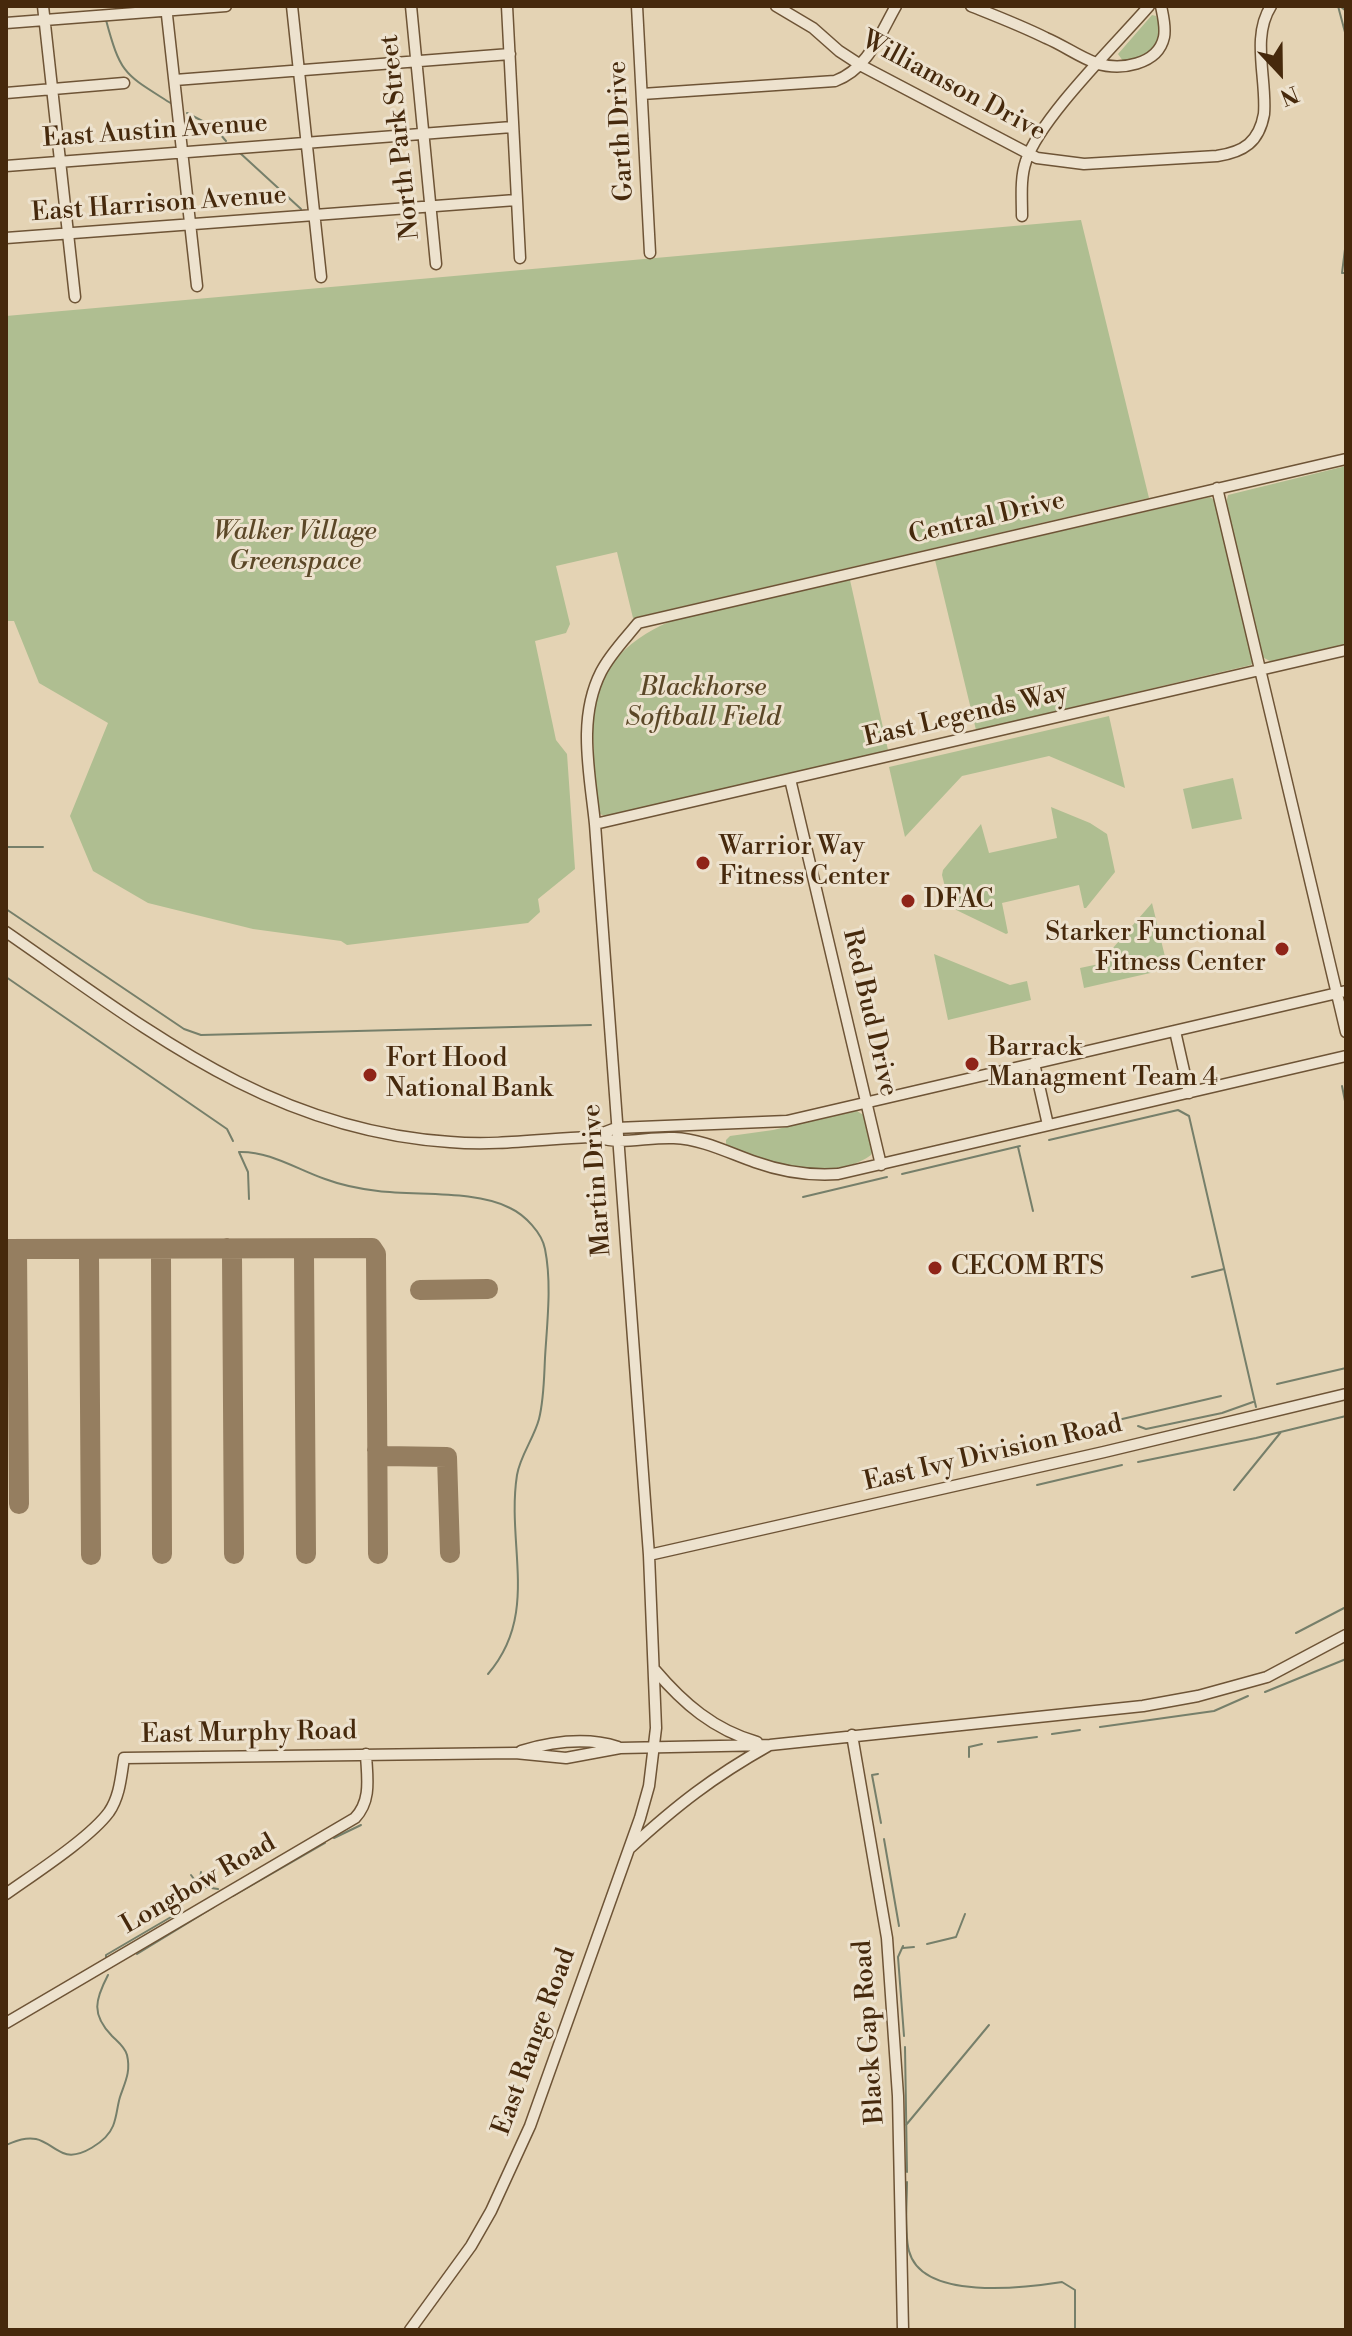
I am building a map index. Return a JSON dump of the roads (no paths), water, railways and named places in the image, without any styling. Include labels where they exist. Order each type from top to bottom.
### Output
[{"type":"street","points":[[43,6],[75,297]]},
{"type":"street","points":[[6,23],[167,8],[226,6]]},
{"type":"street","points":[[292,6],[321,277]]},
{"type":"street","name":"North Park Street","points":[[411,6],[436,264]]},
{"type":"street","points":[[507,6],[520,258]]},
{"type":"street","name":"Garth Drive","points":[[637,6],[650,253]]},
{"type":"street","name":"Williamson Drive","points":[[776,6],[813,28],[862,66],[1029,154],[1048,161],[1084,164],[1217,156],[1248,147],[1259,132],[1265,103],[1261,33],[1264,16],[1271,6]]},
{"type":"street","points":[[642,94],[817,84],[844,78],[862,66],[896,6]]},
{"type":"street","points":[[971,6],[1047,38],[1098,64],[1140,63],[1156,53],[1164,40],[1161,6]]},
{"type":"street","points":[[1022,216],[1022,183],[1029,154],[1041,132],[1149,6]]},
{"type":"street","points":[[167,8],[197,286]]},
{"type":"street","points":[[175,80],[510,54]]},
{"type":"street","points":[[6,93],[124,83]]},
{"type":"street","name":"East Austin Avenue","points":[[6,166],[512,127]]},
{"type":"street","name":"East Harrison Avenue","points":[[6,238],[516,200]]},
{"type":"street","name":"Central Drive","points":[[638,623],[1346,459]]},
{"type":"street","points":[[1217,488],[1342,992],[1346,1032]]},
{"type":"street","name":"Martin Drive","points":[[638,623],[602,671],[591,700],[587,742],[649,1555],[655,1670],[654,1749]]},
{"type":"street","name":"East Legends Way","points":[[595,824],[1346,650]]},
{"type":"street","name":"Red Bud Drive","points":[[790,779],[881,1165]]},
{"type":"street","points":[[6,932],[192,1059],[247,1088],[294,1108],[379,1132],[450,1142],[521,1142],[593,1137],[617,1141],[688,1139],[775,1169],[807,1175],[838,1174],[1346,1056]]},
{"type":"street","points":[[593,1137],[616,1128],[696,1123],[773,1123],[1342,992]]},
{"type":"street","points":[[1175,1031],[1189,1093]]},
{"type":"street","points":[[1034,1063],[1048,1125]]},
{"type":"street","name":"East Ivy Division Road","points":[[649,1555],[1346,1394]]},
{"type":"street","points":[[620,1748],[770,1745],[1143,1706],[1198,1696],[1267,1677],[1346,1635]]},
{"type":"street","points":[[655,1670],[675,1693],[711,1722],[740,1737],[770,1745]]},
{"type":"street","name":"Black Gap Road","points":[[852,1735],[887,1938],[898,2096],[903,2330]]},
{"type":"street","name":"East Murphy Road","points":[[515,1753],[545,1744],[602,1742],[620,1748]]},
{"type":"street","points":[[630,1848],[706,1783],[770,1745]]},
{"type":"street","name":"East Murphy Road","points":[[6,1894],[90,1831],[109,1812],[118,1794],[124,1758],[515,1753],[566,1758],[620,1748]]},
{"type":"street","name":"East Range Road","points":[[410,2330],[471,2246],[491,2211],[530,2126],[630,1848],[649,1786],[654,1749]]},
{"type":"street","name":"Longbow Road","points":[[6,2023],[355,1818],[366,1799],[366,1754]]},
{"type":"waterway","points":[[1338,6],[1346,36]]},
{"type":"waterway","points":[[1340,6],[1346,11]]},
{"type":"waterway","points":[[106,20],[116,53],[127,72],[172,104]]},
{"type":"waterway","points":[[187,113],[214,127],[226,141]]},
{"type":"waterway","points":[[240,153],[301,209]]},
{"type":"waterway","points":[[1346,241],[1342,273],[1346,273]]},
{"type":"waterway","points":[[6,847],[43,847]]},
{"type":"waterway","points":[[6,909],[184,1029],[201,1035],[591,1025]]},
{"type":"waterway","points":[[6,977],[227,1129],[233,1141]]},
{"type":"waterway","points":[[1342,1086],[1346,1106]]},
{"type":"waterway","points":[[1049,1140],[1178,1110],[1189,1116],[1256,1407]]},
{"type":"waterway","points":[[902,1174],[1020,1146]]},
{"type":"waterway","points":[[1018,1147],[1033,1211]]},
{"type":"waterway","points":[[249,1199],[248,1172],[239,1152],[272,1157],[325,1179],[358,1188],[463,1196],[496,1202],[521,1215],[540,1237],[545,1249],[549,1290],[543,1396],[537,1426],[517,1475],[515,1527],[518,1578],[513,1627],[504,1651],[488,1674]]},
{"type":"waterway","points":[[803,1197],[887,1177]]},
{"type":"waterway","points":[[1192,1277],[1224,1269]]},
{"type":"waterway","points":[[1277,1384],[1346,1368]]},
{"type":"waterway","points":[[1105,1423],[1221,1396]]},
{"type":"waterway","points":[[1138,1426],[1146,1429],[1222,1413],[1253,1402]]},
{"type":"waterway","points":[[1138,1462],[1346,1416]]},
{"type":"waterway","points":[[1234,1490],[1281,1432]]},
{"type":"waterway","points":[[1037,1485],[1122,1465]]},
{"type":"waterway","points":[[1296,1633],[1346,1607]]},
{"type":"waterway","points":[[1265,1692],[1346,1659]]},
{"type":"waterway","points":[[1100,1727],[1214,1711],[1248,1696]]},
{"type":"waterway","points":[[1052,1734],[1080,1730]]},
{"type":"waterway","points":[[998,1742],[1037,1737]]},
{"type":"waterway","points":[[969,1757],[969,1747],[982,1744]]},
{"type":"waterway","points":[[878,1774],[872,1775],[881,1823]]},
{"type":"waterway","points":[[334,1838],[361,1825]]},
{"type":"waterway","points":[[884,1839],[899,1926]]},
{"type":"waterway","points":[[233,1896],[325,1843]]},
{"type":"waterway","points":[[199,1885],[201,1872]]},
{"type":"waterway","points":[[191,1875],[199,1886],[218,1889]]},
{"type":"waterway","points":[[137,1954],[214,1907]]},
{"type":"waterway","points":[[106,1957],[176,1912]]},
{"type":"waterway","points":[[927,1944],[956,1937],[965,1914]]},
{"type":"waterway","points":[[903,1946],[898,1957],[904,2036]]},
{"type":"waterway","points":[[903,1948],[914,1947]]},
{"type":"waterway","points":[[6,2145],[36,2139],[63,2153],[77,2154],[92,2148],[110,2132],[128,2067],[125,2050],[105,2028],[98,2014],[98,1999],[108,1975]]},
{"type":"waterway","points":[[906,2125],[989,2025]]},
{"type":"waterway","points":[[905,2047],[907,2172]]},
{"type":"waterway","points":[[907,2182],[907,2244],[918,2267],[933,2278],[976,2288],[1062,2282],[1075,2290],[1075,2330]]},
{"type":"place","name":"Warrior Way Fitness Center","points":[[703,863]]},
{"type":"place","name":"DFAC","points":[[908,901]]},
{"type":"place","name":"Starker Functional Fitness Center","points":[[1282,949]]},
{"type":"place","name":"Barrack Managment Team 4","points":[[972,1064]]},
{"type":"place","name":"Fort Hood National Bank","points":[[370,1075]]},
{"type":"place","name":"CECOM RTS","points":[[935,1268]]},
{"type":"park label","name":"Walker Village Greenspace","points":[[295,548]]},
{"type":"park label","name":"Blackhorse Softball Field","points":[[703,704]]}]
